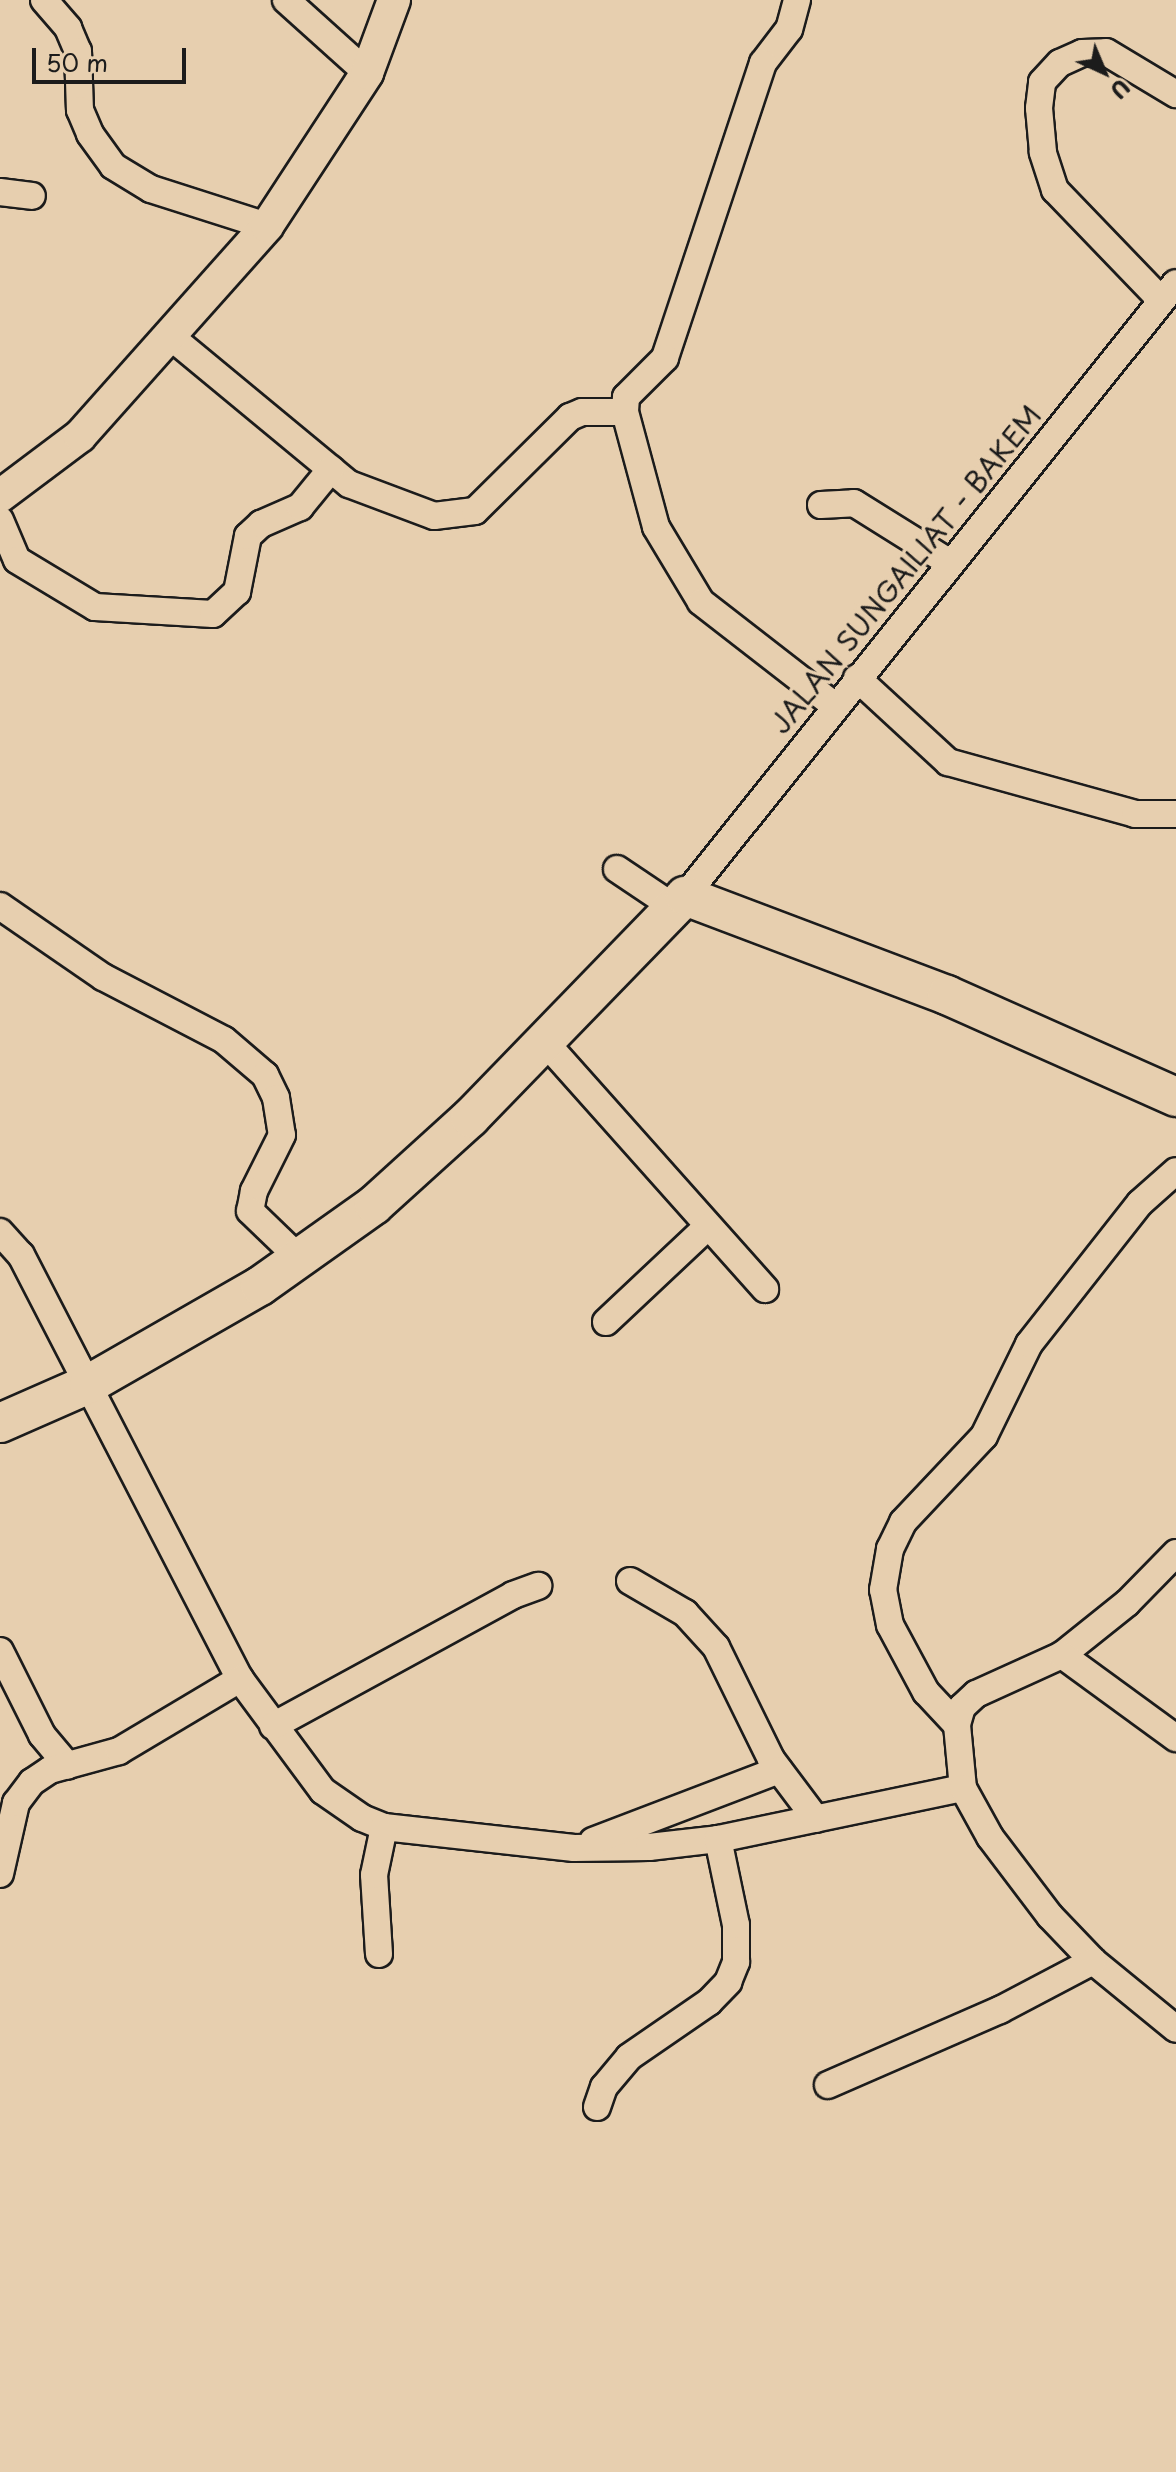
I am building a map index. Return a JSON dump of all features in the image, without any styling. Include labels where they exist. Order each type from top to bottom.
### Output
[{"type":"highway","points":[[0,1423],[89,1384],[301,1260],[374,1205],[545,1042],[680,902],[947,995],[1176,1097]]},
{"type":"main road","points":[[0,496],[80,436],[267,226],[367,73],[394,0]]},
{"type":"street","points":[[44,0],[68,28],[78,51],[80,110],[90,134],[113,166],[151,189],[267,226]]},
{"type":"street","points":[[286,0],[367,73]]},
{"type":"street","points":[[797,0],[789,29],[763,63],[665,358],[626,397],[625,412],[656,527],[701,602],[834,705]]},
{"type":"street","points":[[1168,292],[1055,190],[1047,173],[1039,108],[1042,82],[1060,63],[1082,53],[1106,52],[1176,94]]},
{"type":"street","points":[[0,192],[32,196]]},
{"type":"street","name":"JALAN SUNGAILIAT - BAKEM","points":[[680,902],[834,705],[1168,292]]},
{"type":"street","points":[[170,336],[358,488],[434,516],[456,516],[475,511],[570,417],[582,412],[625,412]]},
{"type":"street","points":[[0,520],[8,557],[95,607],[213,614],[237,592],[248,536],[270,518],[300,507],[331,469]]},
{"type":"street","points":[[821,505],[854,503],[950,563]]},
{"type":"street","points":[[857,678],[948,762],[1135,814],[1176,814]]},
{"type":"street","points":[[617,869],[680,902]]},
{"type":"street","points":[[1,909],[103,977],[224,1040],[265,1075],[276,1098],[282,1135],[254,1191],[250,1211],[301,1260]]},
{"type":"street","points":[[545,1042],[765,1289]]},
{"type":"street","points":[[957,1725],[926,1692],[890,1625],[883,1590],[890,1549],[903,1522],[984,1436],[1029,1344],[1140,1203],[1176,1171]]},
{"type":"street","points":[[606,1322],[707,1227]]},
{"type":"street","points":[[0,1232],[21,1255],[240,1679],[323,1791],[384,1827],[574,1848],[718,1839],[963,1788]]},
{"type":"street","points":[[1176,1553],[1127,1603],[1062,1655],[976,1694],[962,1707],[957,1725],[963,1788],[990,1837],[1050,1916],[1093,1961],[1176,2029]]},
{"type":"street","points":[[630,1581],[685,1613],[716,1647],[740,1704],[779,1770],[816,1819]]},
{"type":"street","points":[[273,1726],[513,1595],[538,1586]]},
{"type":"street","points":[[0,1651],[42,1735],[68,1766]]},
{"type":"street","points":[[1062,1655],[1176,1738]]},
{"type":"street","points":[[0,1874],[16,1803],[32,1782],[68,1766],[119,1751],[240,1679]]},
{"type":"street","points":[[574,1848],[779,1770]]},
{"type":"street","points":[[379,1954],[374,1875],[384,1827]]},
{"type":"street","points":[[597,2107],[604,2087],[629,2057],[709,2002],[728,1982],[736,1962],[736,1925],[718,1839]]},
{"type":"street","points":[[828,2085],[1000,2010],[1093,1961]]}]
